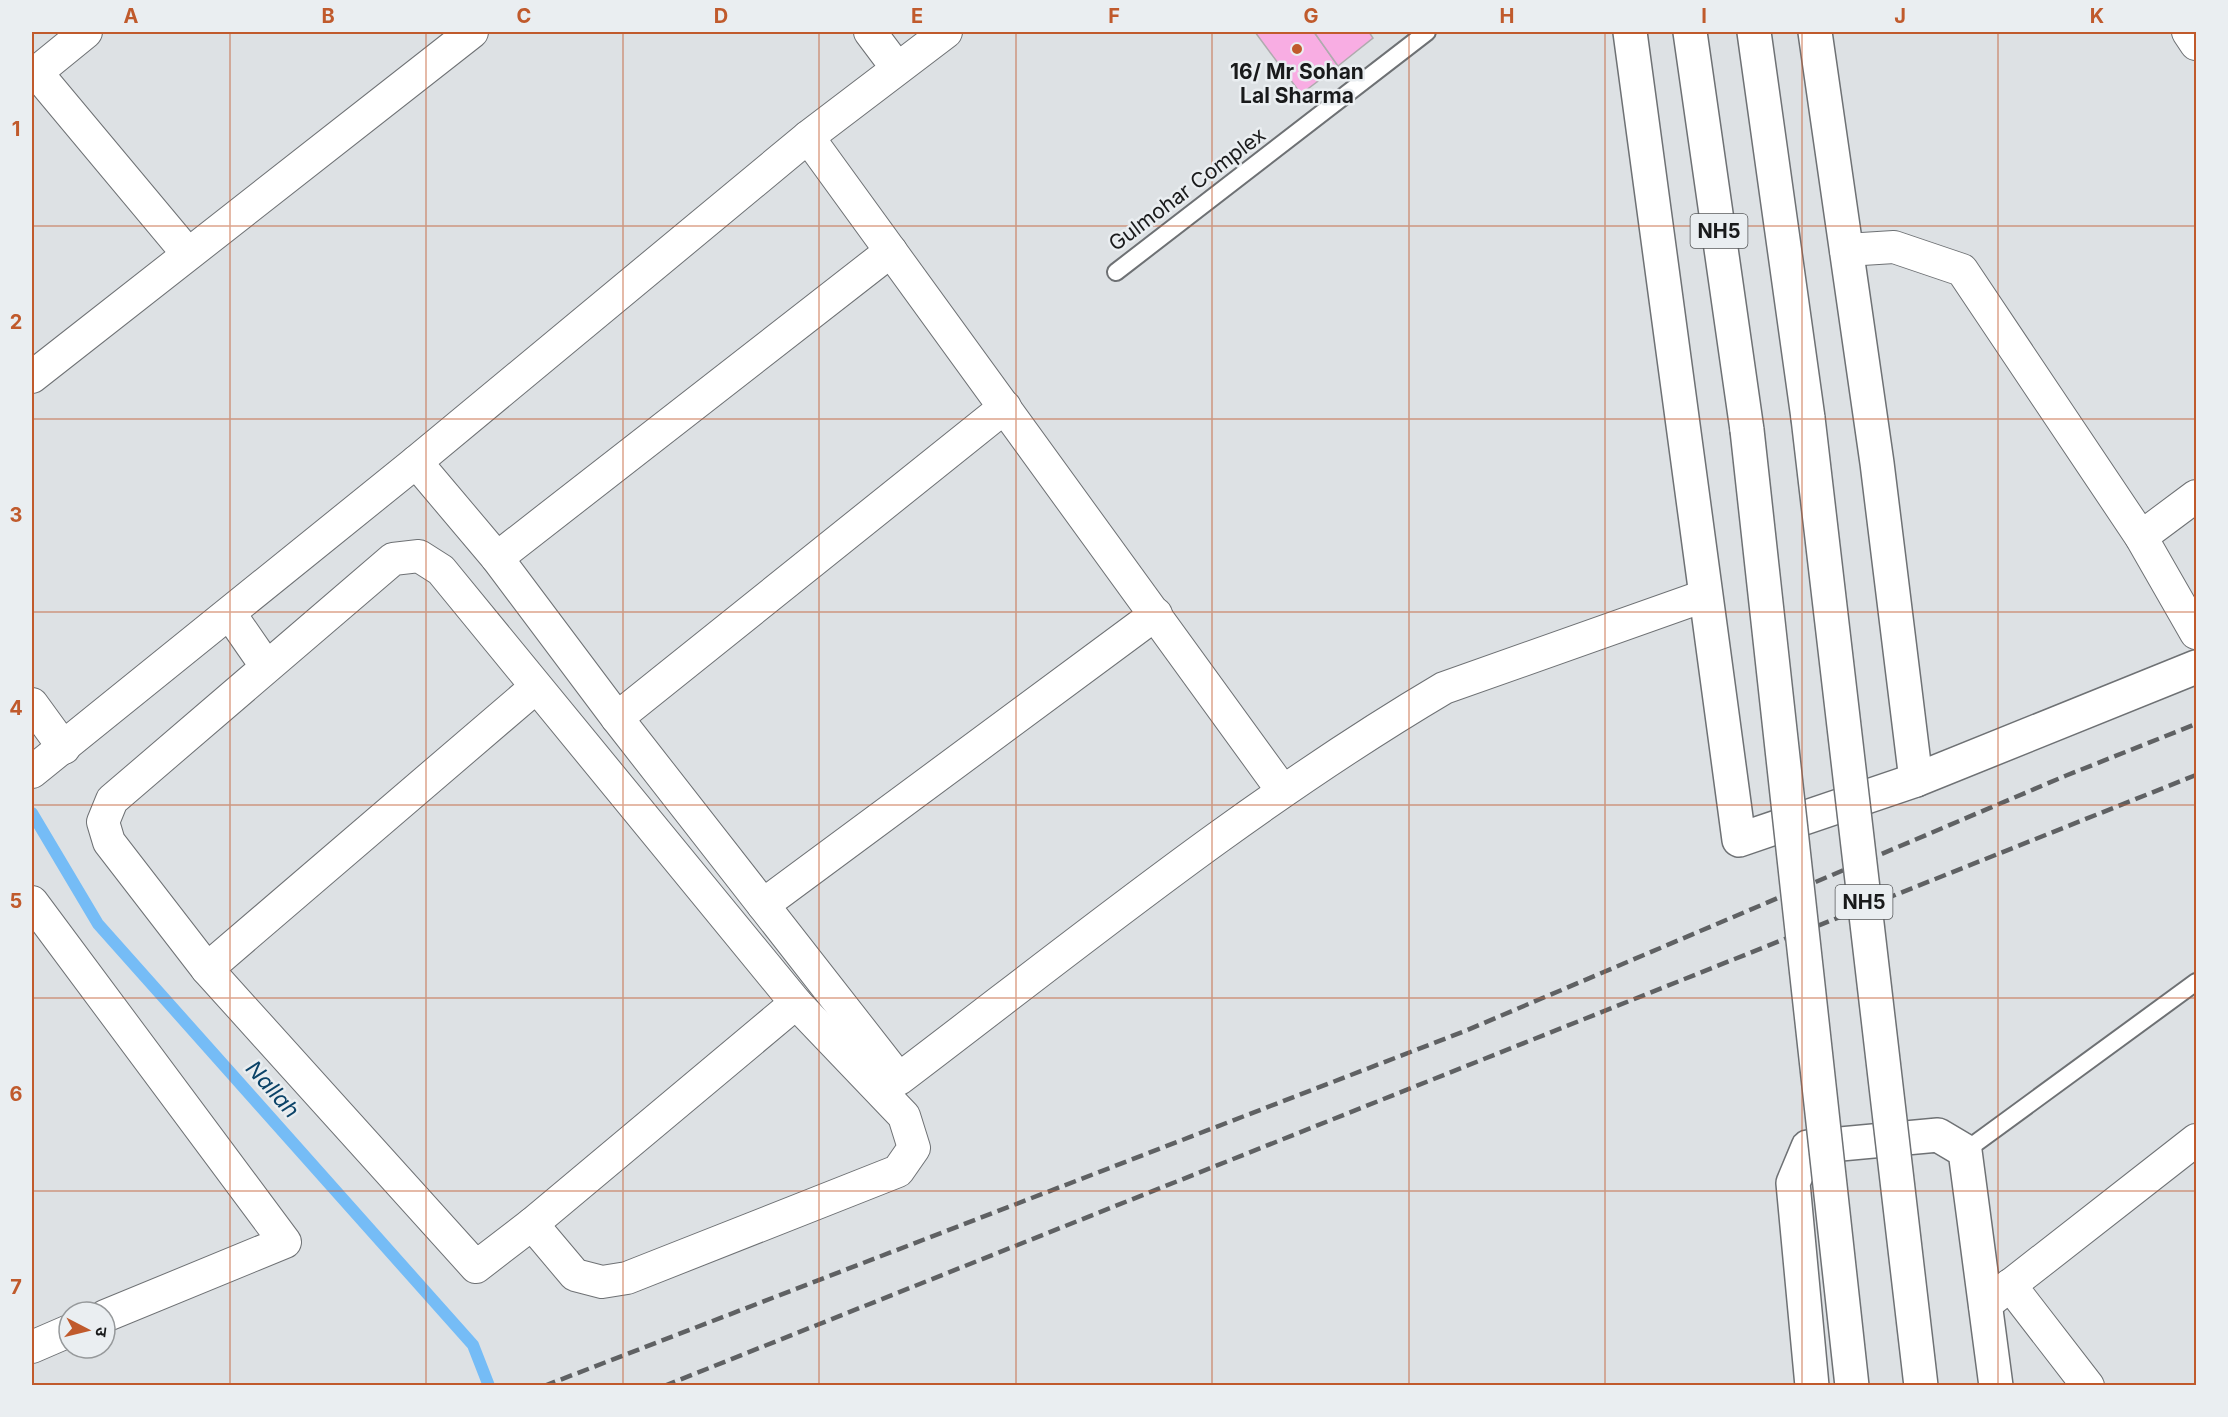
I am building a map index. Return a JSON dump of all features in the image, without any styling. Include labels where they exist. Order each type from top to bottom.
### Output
[{"type":"main road","points":[[1630,32],[1704,596],[1739,840],[1916,780],[2196,667]]},
{"type":"main road","name":"NH5","points":[[1690,32],[1747,430],[1852,1386]]},
{"type":"main road","name":"NH5","points":[[1754,32],[1809,430],[1920,1386]]},
{"type":"main road","points":[[1815,32],[1877,463],[1916,780]]},
{"type":"main road","points":[[1812,1386],[1793,1184],[1808,1147],[1938,1135],[1965,1151],[1998,1295],[1996,1386]]},
{"type":"street","points":[[86,32],[34,74],[188,254]]},
{"type":"street","points":[[32,377],[472,32]]},
{"type":"street","points":[[870,32],[897,68]]},
{"type":"street","points":[[32,772],[416,462],[808,137],[946,32]]},
{"type":"street","points":[[2188,32],[2196,44]]},
{"type":"street","points":[[808,137],[1282,790]]},
{"type":"street","points":[[1846,250],[1894,247],[1962,270],[2193,618]]},
{"type":"street","points":[[497,558],[891,251]]},
{"type":"street","points":[[617,718],[1005,407]]},
{"type":"street","points":[[416,462],[497,558],[617,718],[899,1079],[1282,790],[1444,688],[1704,596]]},
{"type":"street","points":[[2141,537],[2196,496]]},
{"type":"street","points":[[532,1224],[575,1275],[602,1282],[627,1278],[898,1171],[914,1148],[904,1116],[796,1003],[441,570],[418,556],[393,559],[112,800],[103,822],[109,842],[207,969],[476,1267],[532,1224],[796,1003]]},
{"type":"street","points":[[230,614],[266,666]]},
{"type":"street","points":[[763,905],[1156,614]]},
{"type":"street","points":[[207,969],[536,687]]},
{"type":"street","points":[[32,704],[64,748]]},
{"type":"street","points":[[32,902],[285,1242],[117,1311]]},
{"type":"street","points":[[2088,1386],[1998,1295],[2196,1140]]},
{"type":"street","points":[[32,1347],[57,1336]]},
{"type":"lane","name":"Gulmohar Complex","points":[[1116,272],[1427,32]]},
{"type":"lane","points":[[1965,1151],[2196,982]]},
{"type":"building","name":"16/ Mr Sohan Lal Sharma","points":[[1255,32],[1314,32],[1338,66],[1301,94]]},
{"type":"building","points":[[1314,32],[1369,32],[1373,38],[1338,66]]},
{"type":"waterway","name":"Nallah","points":[[32,813],[98,924],[473,1345],[489,1386]]},
{"type":"railway","points":[[544,1386],[1465,1031],[2065,776],[2196,724]]},
{"type":"railway","points":[[664,1386],[2196,775]]},
{"type":"place","name":"16/ Mr Sohan Lal Sharma","points":[[1297,49]]}]
